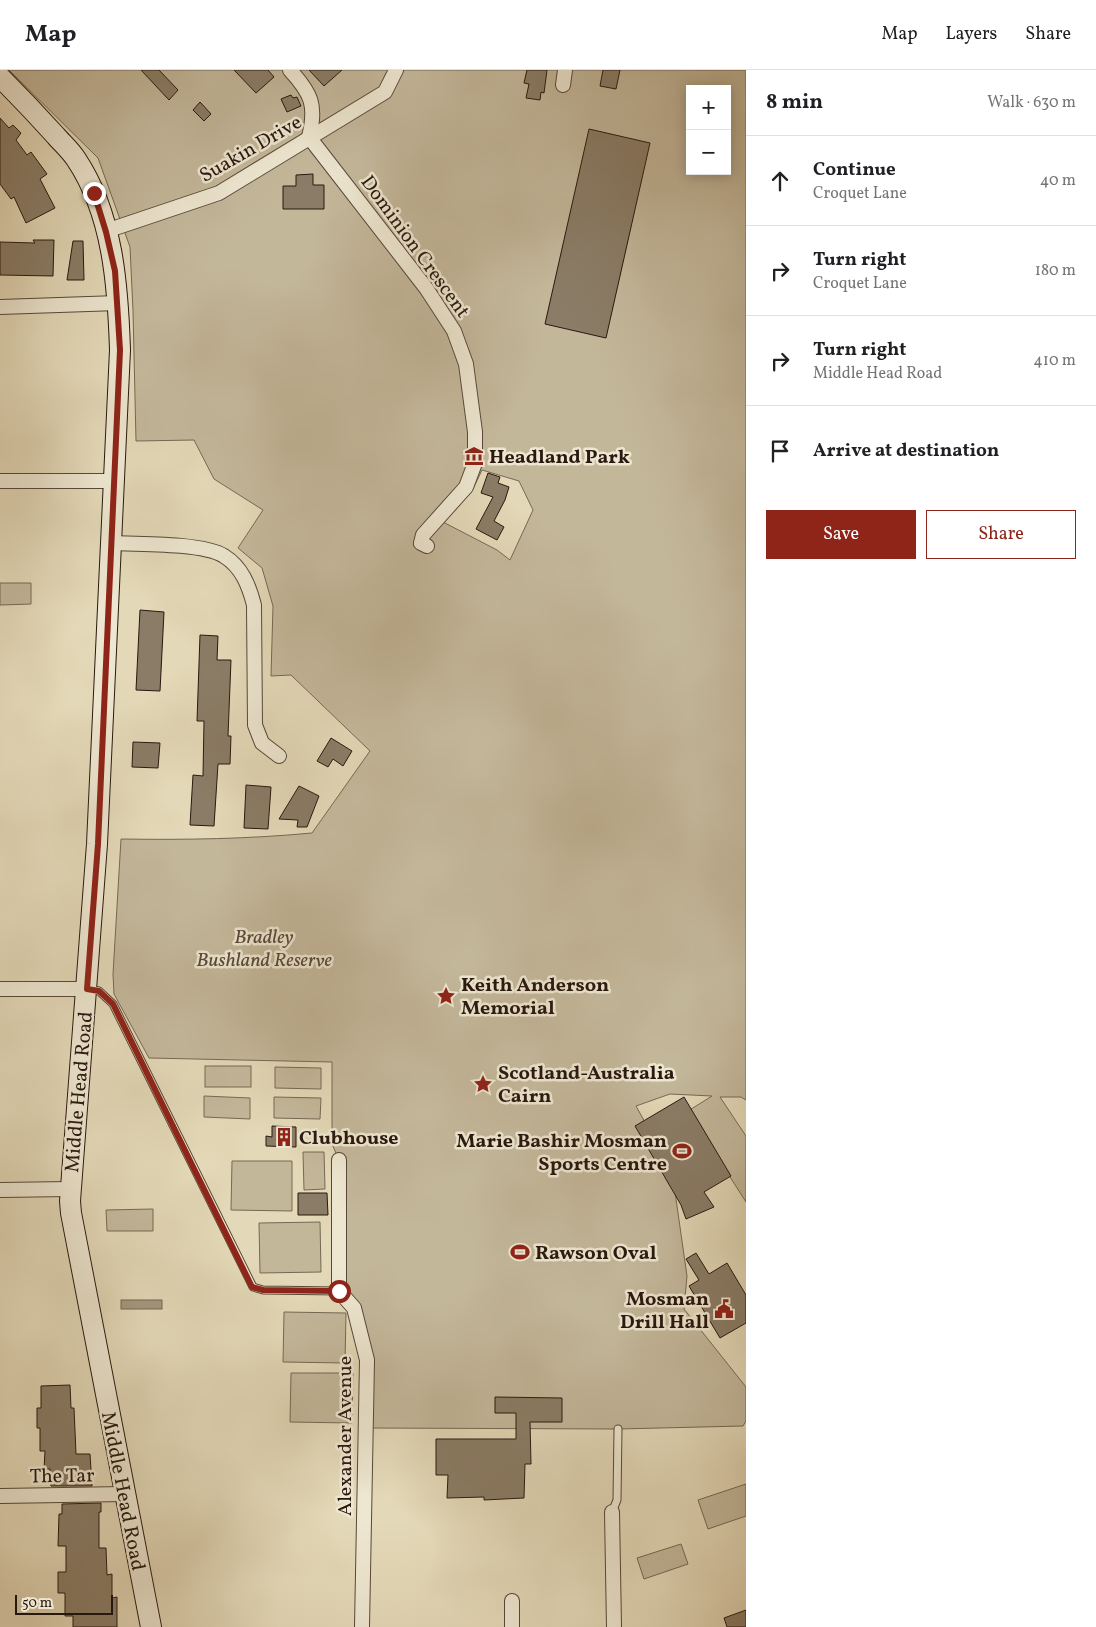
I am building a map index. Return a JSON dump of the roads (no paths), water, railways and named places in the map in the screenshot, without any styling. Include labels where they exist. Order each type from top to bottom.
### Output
[{"type":"street","points":[[290,70],[301,82],[311,100],[313,111],[309,137]]},
{"type":"street","name":"Suakin Drive","points":[[106,232],[218,193],[385,92],[396,70]]},
{"type":"street","points":[[562,85],[565,70]]},
{"type":"street","name":"Middle Head Road","points":[[0,77],[76,158],[94,193],[115,271],[120,350],[98,844],[70,1189],[71,1213],[150,1627]]},
{"type":"street","name":"Dominion Crescent","points":[[309,137],[426,288],[454,331],[466,364],[475,432],[475,463],[466,488],[423,536],[421,543],[427,546]]},
{"type":"street","points":[[0,307],[118,303]]},
{"type":"street","points":[[0,481],[114,480]]},
{"type":"street","points":[[112,543],[182,546],[211,550],[225,556],[239,570],[249,585],[254,604],[255,725],[262,743],[279,756]]},
{"type":"street","points":[[0,989],[87,989]]},
{"type":"street","points":[[339,1160],[339,1291]]},
{"type":"street","points":[[0,1190],[70,1189]]},
{"type":"street","name":"Alexander Avenue","points":[[339,1291],[354,1308],[367,1360],[362,1627]]},
{"type":"street","name":"The Tar","points":[[0,1496],[125,1494]]},
{"type":"street","points":[[612,1512],[614,1627]]},
{"type":"street","points":[[512,1600],[512,1627]]},
{"type":"lane","points":[[87,989],[99,991],[113,1004],[252,1287],[263,1290],[339,1291]]},
{"type":"lane","points":[[612,1512],[618,1500],[618,1429]]},
{"type":"place","name":"Headland Park","points":[[474,456]]},
{"type":"place","name":"Keith Anderson Memorial","points":[[446,996]]},
{"type":"place","name":"Scotland-Australia Cairn","points":[[483,1084]]},
{"type":"place","name":"Clubhouse","points":[[284,1137]]},
{"type":"place","name":"Marie Bashir Mosman Sports Centre","points":[[682,1151]]},
{"type":"place","name":"Rawson Oval","points":[[520,1252]]},
{"type":"place","name":"Mosman Drill Hall","points":[[724,1309]]},
{"type":"park label","name":"Bradley Bushland Reserve","points":[[264,948]]}]
